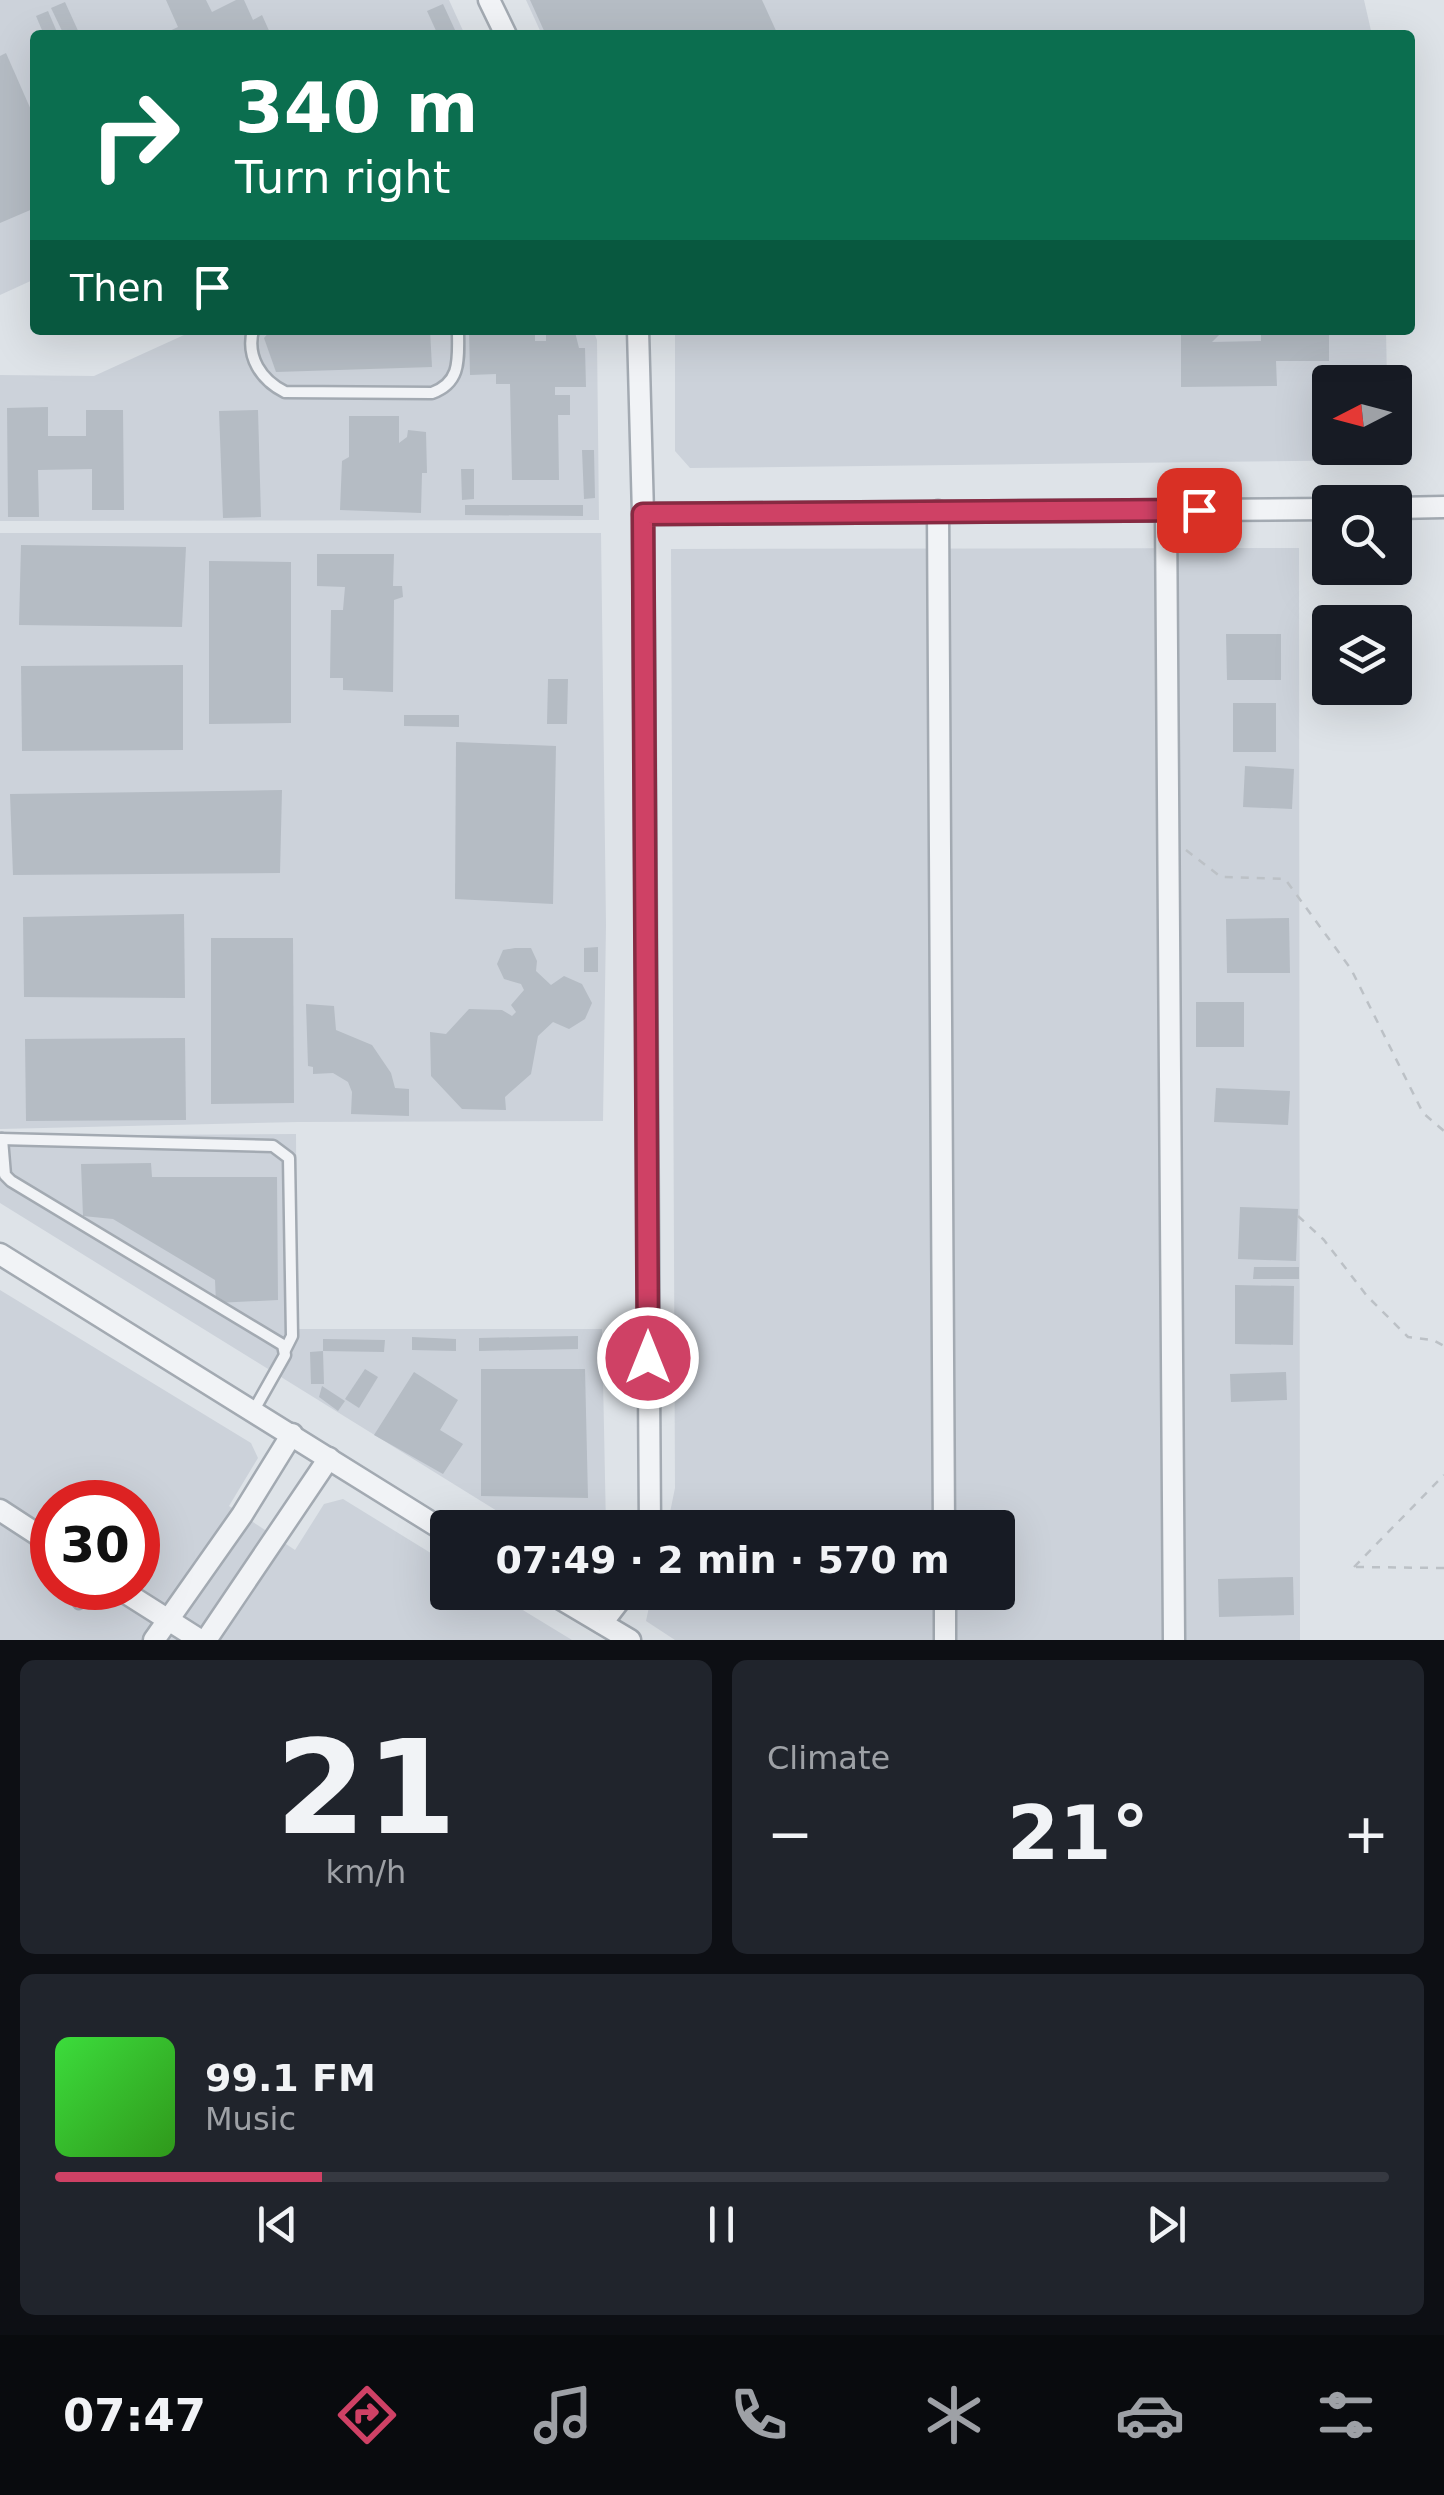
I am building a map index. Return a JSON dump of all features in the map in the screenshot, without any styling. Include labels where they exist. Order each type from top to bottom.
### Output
[{"type":"street","points":[[490,0],[504,30]]},
{"type":"street","points":[[638,335],[643,514],[650,1510]]},
{"type":"street","points":[[1412,508],[1444,507]]},
{"type":"street","points":[[643,514],[1312,508]]},
{"type":"street","points":[[1166,510],[1174,1640]]},
{"type":"street","points":[[938,511],[944,1510]]},
{"type":"street","points":[[0,1254],[430,1522]]},
{"type":"street","points":[[154,1640],[242,1515],[292,1434]]},
{"type":"street","points":[[152,1610],[203,1640],[330,1458]]},
{"type":"street","points":[[0,1510],[30,1530]]},
{"type":"street","points":[[580,1610],[630,1640]]},
{"type":"street","points":[[602,1623],[612,1610]]},
{"type":"street","points":[[944,1610],[945,1640]]},
{"type":"lane","points":[[252,335],[258,369],[266,380],[286,392],[432,393],[447,387],[455,375],[458,335]]},
{"type":"lane","points":[[254,1410],[285,1350],[292,1336],[288,1158],[282,1150],[274,1146],[1,1139],[5,1175],[10,1181],[285,1350]]},
{"type":"path","points":[[1168,837],[1221,877],[1285,879],[1351,970],[1423,1113],[1444,1132]]},
{"type":"path","points":[[1298,1216],[1324,1240],[1366,1296],[1408,1337],[1433,1340],[1444,1346]]},
{"type":"path","points":[[1444,1475],[1354,1567],[1444,1568]]},
{"type":"shaded area","points":[[0,0],[449,0],[463,30],[30,30],[30,281],[0,295]]},
{"type":"shaded area","points":[[526,0],[1364,0],[1371,30],[540,30]]},
{"type":"shaded area","points":[[184,335],[595,335],[599,520],[0,521],[0,375],[94,376]]},
{"type":"shaded area","points":[[675,335],[1386,335],[1387,365],[1312,365],[1312,461],[690,468],[675,451]]},
{"type":"shaded area","points":[[0,533],[601,533],[606,925],[603,1121],[298,1122],[0,1129]]},
{"type":"shaded area","points":[[1299,548],[1300,1640],[675,1640],[646,1621],[648,1610],[1015,1610],[1015,1510],[670,1510],[675,1488],[671,549]]},
{"type":"shaded area","points":[[296,1134],[297,1329],[602,1329],[606,1510],[496,1510],[0,1203],[0,1136]]},
{"type":"shaded area","points":[[0,1290],[251,1443],[258,1458],[229,1506],[295,1550],[324,1504],[343,1499],[430,1553],[430,1610],[523,1610],[572,1640],[0,1640]]},
{"type":"building","points":[[166,0],[206,0],[212,12],[244,0],[253,20],[262,15],[269,30],[172,30],[178,27]]},
{"type":"building","points":[[530,0],[762,0],[776,30],[544,30]]},
{"type":"building","points":[[65,2],[78,30],[62,30],[51,8]]},
{"type":"building","points":[[443,4],[455,30],[436,30],[427,11]]},
{"type":"building","points":[[48,11],[56,30],[42,30],[36,16]]},
{"type":"building","points":[[6,53],[30,108],[30,210],[0,223],[0,56]]},
{"type":"building","points":[[430,335],[432,367],[276,372],[264,338]]},
{"type":"building","points":[[469,335],[535,335],[535,341],[546,341],[546,335],[576,335],[579,348],[585,348],[586,387],[555,387],[555,395],[570,395],[570,415],[558,415],[559,480],[512,480],[510,384],[496,384],[496,374],[470,375]]},
{"type":"building","points":[[1181,335],[1219,335],[1212,342],[1261,341],[1261,335],[1329,335],[1329,361],[1276,361],[1277,386],[1181,387]]},
{"type":"building","points":[[48,407],[48,436],[86,436],[86,410],[123,410],[124,510],[92,510],[92,469],[38,470],[39,517],[8,517],[7,408]]},
{"type":"building","points":[[258,410],[261,517],[223,518],[219,411]]},
{"type":"building","points":[[349,416],[399,416],[399,443],[407,437],[408,430],[426,432],[427,473],[422,473],[421,513],[340,510],[342,461],[349,457]]},
{"type":"building","points":[[582,450],[594,450],[595,498],[584,499]]},
{"type":"building","points":[[461,469],[474,469],[474,499],[462,500]]},
{"type":"building","points":[[465,505],[583,505],[583,516],[465,515]]},
{"type":"building","points":[[21,545],[186,547],[182,627],[19,625]]},
{"type":"building","points":[[317,554],[394,554],[393,586],[402,586],[403,597],[394,600],[393,692],[343,690],[343,678],[330,678],[331,610],[343,610],[345,587],[317,586]]},
{"type":"building","points":[[209,561],[291,562],[291,723],[209,724]]},
{"type":"building","points":[[1226,634],[1281,634],[1281,680],[1227,680]]},
{"type":"building","points":[[183,665],[183,750],[22,751],[21,666]]},
{"type":"building","points":[[548,679],[568,679],[567,724],[547,724]]},
{"type":"building","points":[[1233,703],[1276,703],[1276,752],[1233,752]]},
{"type":"building","points":[[404,715],[459,715],[459,727],[404,726]]},
{"type":"building","points":[[456,742],[556,746],[553,904],[455,899]]},
{"type":"building","points":[[1245,766],[1294,769],[1292,809],[1243,807]]},
{"type":"building","points":[[282,790],[280,873],[13,875],[10,794]]},
{"type":"building","points":[[184,914],[185,998],[24,997],[23,917]]},
{"type":"building","points":[[1289,918],[1290,973],[1227,973],[1226,919]]},
{"type":"building","points":[[211,938],[293,938],[294,1103],[211,1104]]},
{"type":"building","points":[[598,947],[598,972],[584,972],[584,948]]},
{"type":"building","points":[[531,948],[537,961],[536,971],[551,985],[564,976],[582,984],[592,1003],[585,1019],[569,1029],[553,1022],[538,1036],[531,1074],[505,1097],[506,1110],[462,1109],[431,1076],[430,1032],[446,1034],[469,1009],[502,1010],[512,1016],[516,1012],[511,1005],[524,990],[521,984],[504,979],[497,964],[503,950]]},
{"type":"building","points":[[1196,1002],[1244,1002],[1244,1047],[1196,1047]]},
{"type":"building","points":[[306,1004],[334,1006],[336,1030],[372,1045],[391,1073],[395,1088],[409,1089],[409,1116],[351,1114],[352,1092],[348,1082],[333,1073],[313,1074],[313,1067],[308,1066]]},
{"type":"building","points":[[185,1038],[186,1120],[26,1121],[25,1039]]},
{"type":"building","points":[[1216,1088],[1290,1091],[1288,1125],[1214,1122]]},
{"type":"building","points":[[151,1163],[152,1177],[277,1177],[278,1300],[216,1303],[215,1280],[113,1219],[83,1216],[81,1164]]},
{"type":"building","points":[[1240,1207],[1298,1209],[1296,1261],[1238,1259]]},
{"type":"building","points":[[1254,1267],[1299,1267],[1299,1279],[1253,1279]]},
{"type":"building","points":[[1235,1285],[1294,1286],[1293,1345],[1235,1344]]},
{"type":"building","points":[[578,1336],[578,1349],[479,1351],[479,1338]]},
{"type":"building","points":[[412,1337],[456,1339],[456,1351],[412,1350]]},
{"type":"building","points":[[323,1339],[385,1340],[384,1352],[323,1351]]},
{"type":"building","points":[[323,1351],[324,1384],[311,1384],[310,1352]]},
{"type":"building","points":[[365,1369],[378,1377],[359,1408],[345,1399]]},
{"type":"building","points":[[481,1369],[585,1369],[588,1498],[481,1496]]},
{"type":"building","points":[[414,1372],[458,1400],[440,1430],[463,1444],[443,1474],[374,1435]]},
{"type":"building","points":[[1286,1372],[1287,1400],[1231,1402],[1230,1374]]},
{"type":"building","points":[[322,1386],[345,1401],[338,1411],[319,1397]]},
{"type":"building","points":[[1293,1577],[1294,1615],[1219,1617],[1218,1579]]},
{"type":"route","points":[[648,1358],[643,514],[1199,510]]}]
